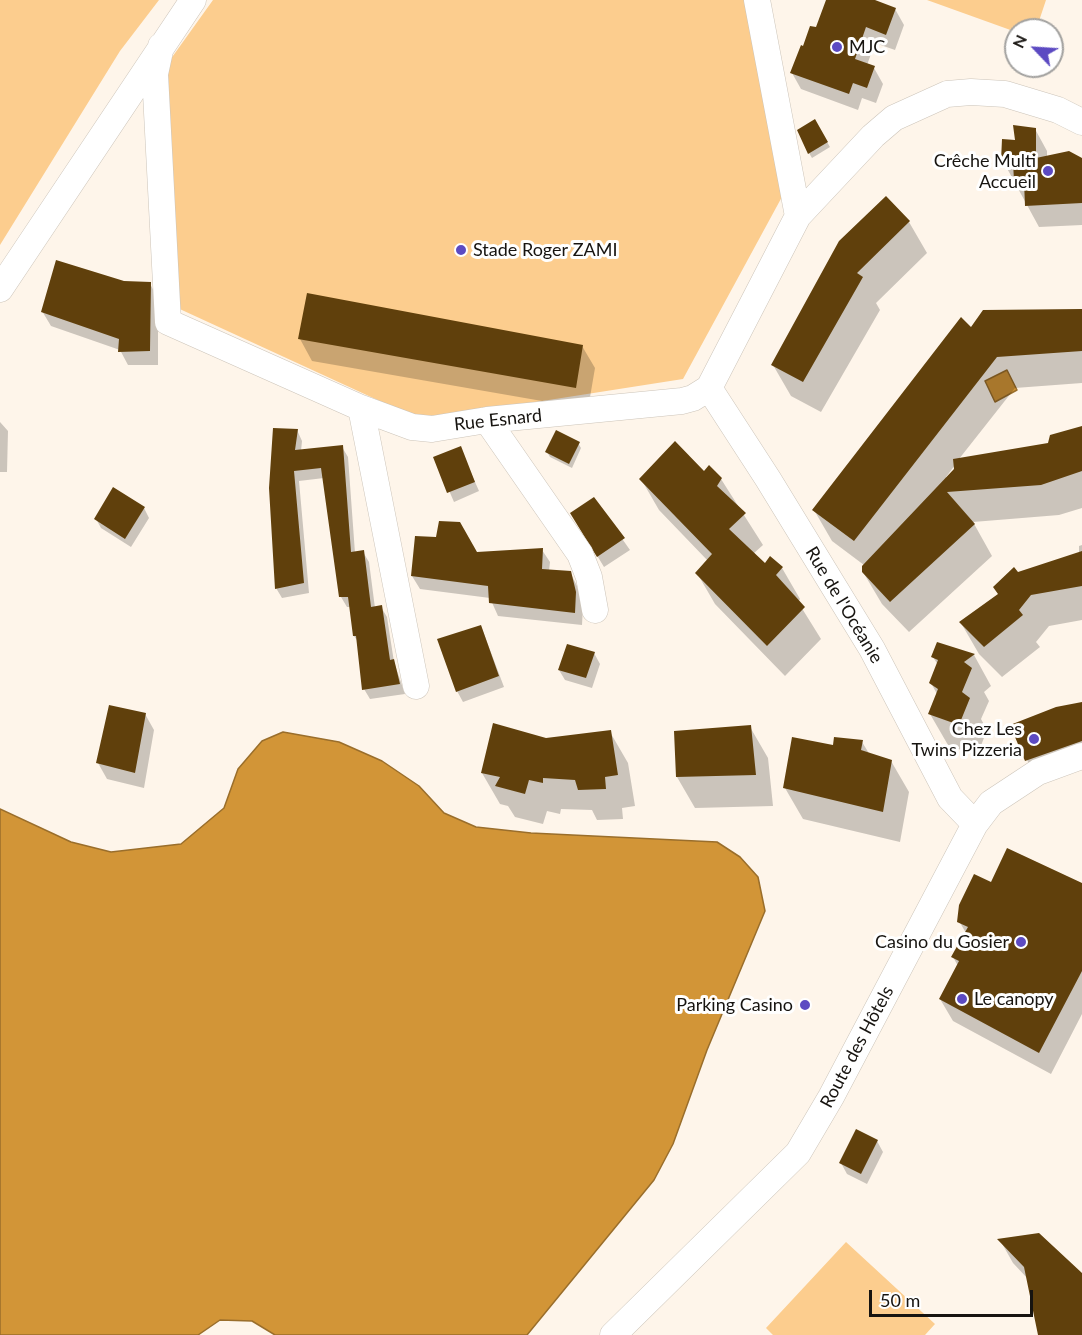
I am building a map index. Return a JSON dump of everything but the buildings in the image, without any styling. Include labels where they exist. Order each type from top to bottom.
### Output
[{"type":"street","points":[[0,289],[193,0]]},
{"type":"street","points":[[757,0],[798,216]]},
{"type":"street","name":"Rue Esnard","points":[[161,46],[155,74],[168,322],[361,408],[422,429],[487,420],[682,401],[693,398],[709,388]]},
{"type":"street","points":[[709,388],[798,216],[873,136],[894,118],[946,94],[971,92],[1005,94],[1058,110],[1082,122]]},
{"type":"street","name":"Rue de l'Océanie","points":[[709,388],[768,479],[872,649],[950,798],[975,824]]},
{"type":"street","points":[[361,408],[416,686]]},
{"type":"street","points":[[487,420],[580,554],[589,577],[595,610]]},
{"type":"street","name":"Route des Hôtels","points":[[613,1335],[798,1153],[831,1097],[975,824],[991,803],[1038,772],[1082,756]]},
{"type":"shaded area","points":[[0,0],[159,0],[120,51],[0,245]]},
{"type":"shaded area","name":"Stade Roger ZAMI","points":[[213,0],[745,0],[783,195],[683,379],[421,420],[171,305],[160,74]]},
{"type":"shaded area","points":[[927,0],[1046,0],[1040,18],[1004,18],[1004,28]]},
{"type":"shaded area","points":[[1007,370],[1017,390],[995,402],[985,381]]},
{"type":"shaded area","points":[[283,732],[339,742],[382,761],[419,786],[444,813],[476,827],[531,833],[717,842],[740,857],[758,877],[765,911],[707,1050],[673,1144],[654,1180],[527,1335],[275,1335],[252,1321],[220,1320],[198,1335],[0,1335],[0,809],[71,842],[111,852],[181,844],[224,808],[238,769],[262,741]]},
{"type":"shaded area","points":[[846,1242],[935,1324],[925,1335],[773,1335],[766,1328]]},
{"type":"place","name":"MJC","points":[[837,47]]},
{"type":"place","name":"Crêche Multi Accueil","points":[[1048,171]]},
{"type":"place","name":"Stade Roger ZAMI","points":[[461,250]]},
{"type":"place","name":"Chez Les Twins Pizzeria","points":[[1034,739]]},
{"type":"place","name":"Casino du Gosier","points":[[1021,942]]},
{"type":"place","name":"Le canopy","points":[[962,999]]},
{"type":"place","name":"Parking Casino","points":[[805,1005]]}]
